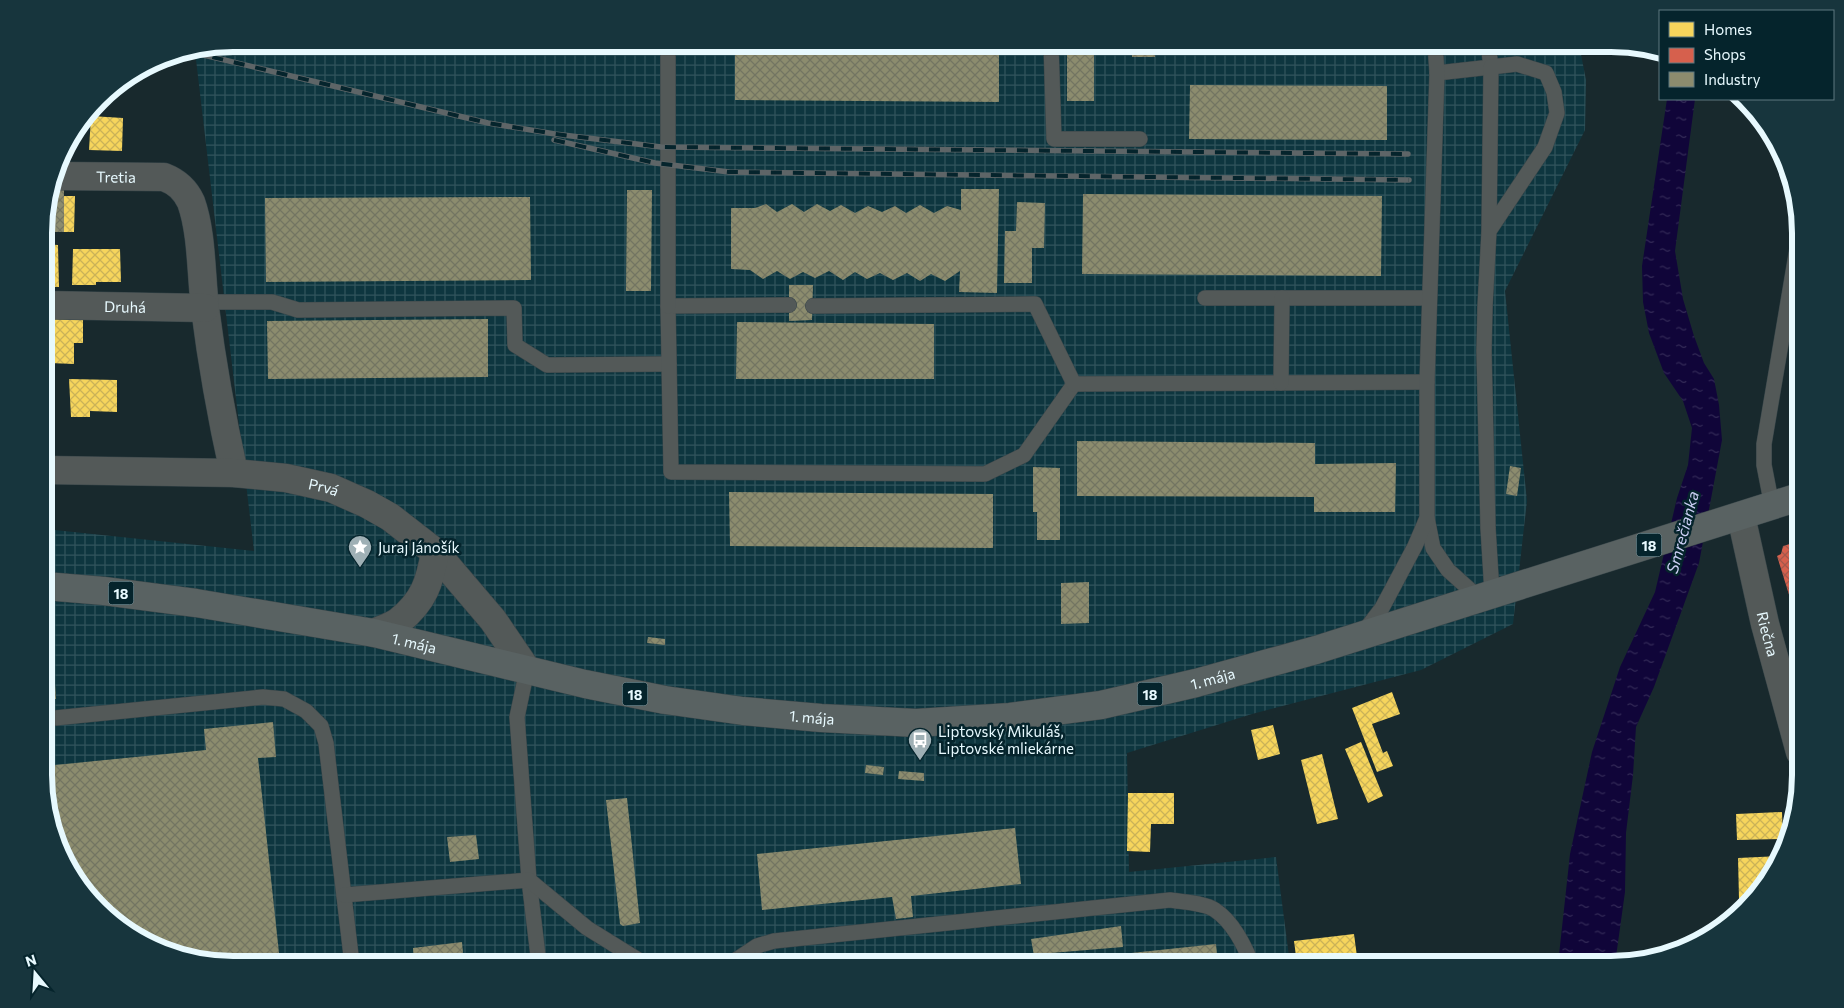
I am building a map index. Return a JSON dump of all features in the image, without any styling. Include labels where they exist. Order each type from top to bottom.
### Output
[{"type":"main road","name":"18","points":[[1734,518],[1792,500]]},
{"type":"main road","name":"1. mája","points":[[52,587],[104,591],[196,603],[374,632],[627,693],[743,711],[821,718],[916,723],[1010,717],[1101,705],[1205,680],[1316,650],[1734,518]]},
{"type":"street","name":"Tretia","points":[[62,176],[164,177],[176,181],[190,199],[194,212],[205,305]]},
{"type":"street","name":"Druhá","points":[[52,305],[205,305]]},
{"type":"street","points":[[205,305],[219,407],[234,474]]},
{"type":"street","name":"Prvá","points":[[52,470],[234,474],[286,478],[331,488],[367,504],[390,518],[435,552],[493,620],[527,670]]},
{"type":"street","name":"Riečna","points":[[1734,518],[1792,723]]},
{"type":"street","points":[[374,632],[398,622],[418,602],[428,587],[435,552]]},
{"type":"lane","points":[[668,52],[670,472],[985,474],[1024,455],[1074,384]]},
{"type":"lane","points":[[1051,52],[1054,139],[1140,139]]},
{"type":"lane","points":[[1436,52],[1437,73],[1427,382],[1427,518],[1433,548],[1448,570],[1486,596]]},
{"type":"lane","points":[[1486,596],[1488,528],[1484,351],[1489,231],[1491,67],[1489,52]]},
{"type":"lane","points":[[1437,73],[1517,64],[1546,73],[1554,92],[1557,113],[1544,147],[1489,231]]},
{"type":"lane","points":[[1772,506],[1764,465],[1764,444],[1792,278]]},
{"type":"lane","points":[[1204,298],[1430,298]]},
{"type":"lane","points":[[1281,383],[1282,298]]},
{"type":"lane","points":[[205,305],[272,302],[298,310],[514,308],[515,345],[547,365],[669,364]]},
{"type":"lane","points":[[813,306],[1035,304],[1074,384]]},
{"type":"lane","points":[[668,306],[789,305]]},
{"type":"lane","points":[[1074,384],[1427,382]]},
{"type":"lane","points":[[1361,635],[1382,608],[1415,546],[1427,518]]},
{"type":"lane","points":[[527,670],[517,717],[529,880],[537,956]]},
{"type":"lane","points":[[52,718],[262,697],[284,699],[306,711],[321,726],[326,744],[351,956]]},
{"type":"lane","points":[[344,895],[529,880],[587,928],[632,956]]},
{"type":"lane","points":[[742,956],[758,946],[774,941],[1170,900],[1190,902],[1214,909],[1232,928],[1248,956]]},
{"type":"shaded area","points":[[233,52],[1581,52],[1586,80],[1585,130],[1505,291],[1527,501],[1513,624],[1421,670],[1252,714],[1127,753],[1129,872],[1276,857],[1289,956],[233,956],[198,952],[164,942],[123,918],[97,894],[71,855],[59,822],[52,775],[52,530],[254,551],[196,57]]},
{"type":"water","name":"Smrečianka","points":[[1667,100],[1695,100],[1675,251],[1683,299],[1694,336],[1704,363],[1714,379],[1719,405],[1722,440],[1699,563],[1654,687],[1636,727],[1633,775],[1626,833],[1625,892],[1616,956],[1559,956],[1570,854],[1592,752],[1620,667],[1655,592],[1677,498],[1688,465],[1692,428],[1683,401],[1664,373],[1649,333],[1643,302],[1642,266]]},
{"type":"building: Homes","points":[[95,116],[123,118],[122,151],[89,150],[91,122]]},
{"type":"building: Homes","points":[[64,196],[75,196],[74,232],[64,232]]},
{"type":"building: Homes","points":[[52,245],[58,245],[59,287],[52,287]]},
{"type":"building: Homes","points":[[73,249],[120,249],[121,282],[96,282],[96,285],[72,285]]},
{"type":"building: Homes","points":[[52,318],[83,319],[83,343],[74,343],[74,364],[52,363]]},
{"type":"building: Homes","points":[[69,379],[117,380],[117,412],[90,411],[90,417],[71,417]]},
{"type":"building: Homes","points":[[1392,692],[1400,714],[1372,724],[1383,753],[1387,751],[1393,766],[1377,772],[1352,708]]},
{"type":"building: Homes","points":[[1273,725],[1280,754],[1258,760],[1251,730]]},
{"type":"building: Homes","points":[[1361,742],[1383,796],[1368,803],[1345,749]]},
{"type":"building: Homes","points":[[1322,754],[1338,819],[1317,824],[1301,760]]},
{"type":"building: Homes","points":[[1128,793],[1174,793],[1174,824],[1151,824],[1150,852],[1127,851]]},
{"type":"building: Homes","points":[[1782,812],[1783,830],[1780,839],[1737,840],[1736,814]]},
{"type":"building: Homes","points":[[1772,856],[1743,899],[1739,899],[1738,858]]},
{"type":"building: Homes","points":[[1354,934],[1357,956],[1296,956],[1294,941]]},
{"type":"building: Shops","points":[[1792,543],[1792,604],[1777,556],[1781,554],[1783,546]]},
{"type":"building: Industry","points":[[735,52],[999,52],[999,102],[735,100]]},
{"type":"building: Industry","points":[[1067,52],[1094,52],[1094,101],[1067,101]]},
{"type":"building: Industry","points":[[1132,52],[1155,52],[1155,57],[1132,57]]},
{"type":"building: Industry","points":[[1211,52],[1387,52],[1387,54],[1211,54]]},
{"type":"building: Industry","points":[[1190,85],[1387,86],[1387,140],[1189,139]]},
{"type":"building: Industry","points":[[961,189],[999,189],[997,293],[959,292],[960,271],[945,281],[931,274],[920,281],[907,273],[893,280],[880,273],[867,279],[855,272],[843,280],[829,271],[815,278],[803,272],[790,279],[777,271],[763,279],[750,270],[731,269],[731,208],[755,208],[766,204],[777,212],[792,204],[804,212],[817,204],[830,211],[841,205],[855,213],[868,206],[882,212],[895,206],[906,213],[920,205],[934,213],[947,206],[961,210]]},
{"type":"building: Industry","points":[[58,190],[64,190],[64,232],[53,232],[54,210]]},
{"type":"building: Industry","points":[[627,190],[652,190],[651,291],[626,291]]},
{"type":"building: Industry","points":[[1083,194],[1382,196],[1381,276],[1082,274]]},
{"type":"building: Industry","points":[[530,197],[531,280],[266,282],[265,198]]},
{"type":"building: Industry","points":[[1017,202],[1045,203],[1044,248],[1032,248],[1032,283],[1004,283],[1005,231],[1016,231]]},
{"type":"building: Industry","points":[[789,285],[813,285],[812,320],[789,321]]},
{"type":"building: Industry","points":[[488,319],[488,377],[268,379],[267,321]]},
{"type":"building: Industry","points":[[737,322],[934,324],[934,379],[736,379]]},
{"type":"building: Industry","points":[[1077,441],[1315,443],[1315,464],[1396,463],[1395,512],[1314,512],[1314,497],[1077,496]]},
{"type":"building: Industry","points":[[1510,466],[1521,468],[1517,496],[1506,494]]},
{"type":"building: Industry","points":[[1033,467],[1060,468],[1060,540],[1037,540],[1037,512],[1033,512]]},
{"type":"building: Industry","points":[[729,492],[993,494],[993,548],[730,546]]},
{"type":"building: Industry","points":[[1089,582],[1089,623],[1061,624],[1061,583]]},
{"type":"building: Industry","points":[[648,637],[665,639],[665,645],[647,643]]},
{"type":"building: Industry","points":[[52,669],[54,669],[56,699],[52,699]]},
{"type":"building: Industry","points":[[273,722],[276,757],[258,758],[279,956],[210,954],[175,946],[153,937],[123,918],[97,894],[71,855],[62,833],[54,798],[52,765],[206,750],[204,729]]},
{"type":"building: Industry","points":[[866,765],[884,767],[883,775],[865,773]]},
{"type":"building: Industry","points":[[899,771],[924,773],[924,781],[898,779]]},
{"type":"building: Industry","points":[[627,798],[640,923],[623,926],[620,924],[606,800]]},
{"type":"building: Industry","points":[[1015,828],[1021,884],[911,896],[913,917],[896,919],[892,897],[762,910],[757,854]]},
{"type":"building: Industry","points":[[476,835],[479,859],[450,862],[447,837]]},
{"type":"building: Industry","points":[[1121,926],[1123,947],[1034,956],[1031,939]]},
{"type":"building: Industry","points":[[462,942],[463,956],[414,956],[413,948]]},
{"type":"building: Industry","points":[[1216,944],[1217,956],[1103,956]]},
{"type":"railway","points":[[204,55],[488,123],[555,134],[661,147],[1408,154]]},
{"type":"railway","points":[[554,140],[655,163],[729,172],[1409,180]]},
{"type":"place","name":"Juraj Jánošík","points":[[360,568]]},
{"type":"place","name":"Liptovský Mikuláš, Liptovské mliekárne","points":[[920,761]]}]
